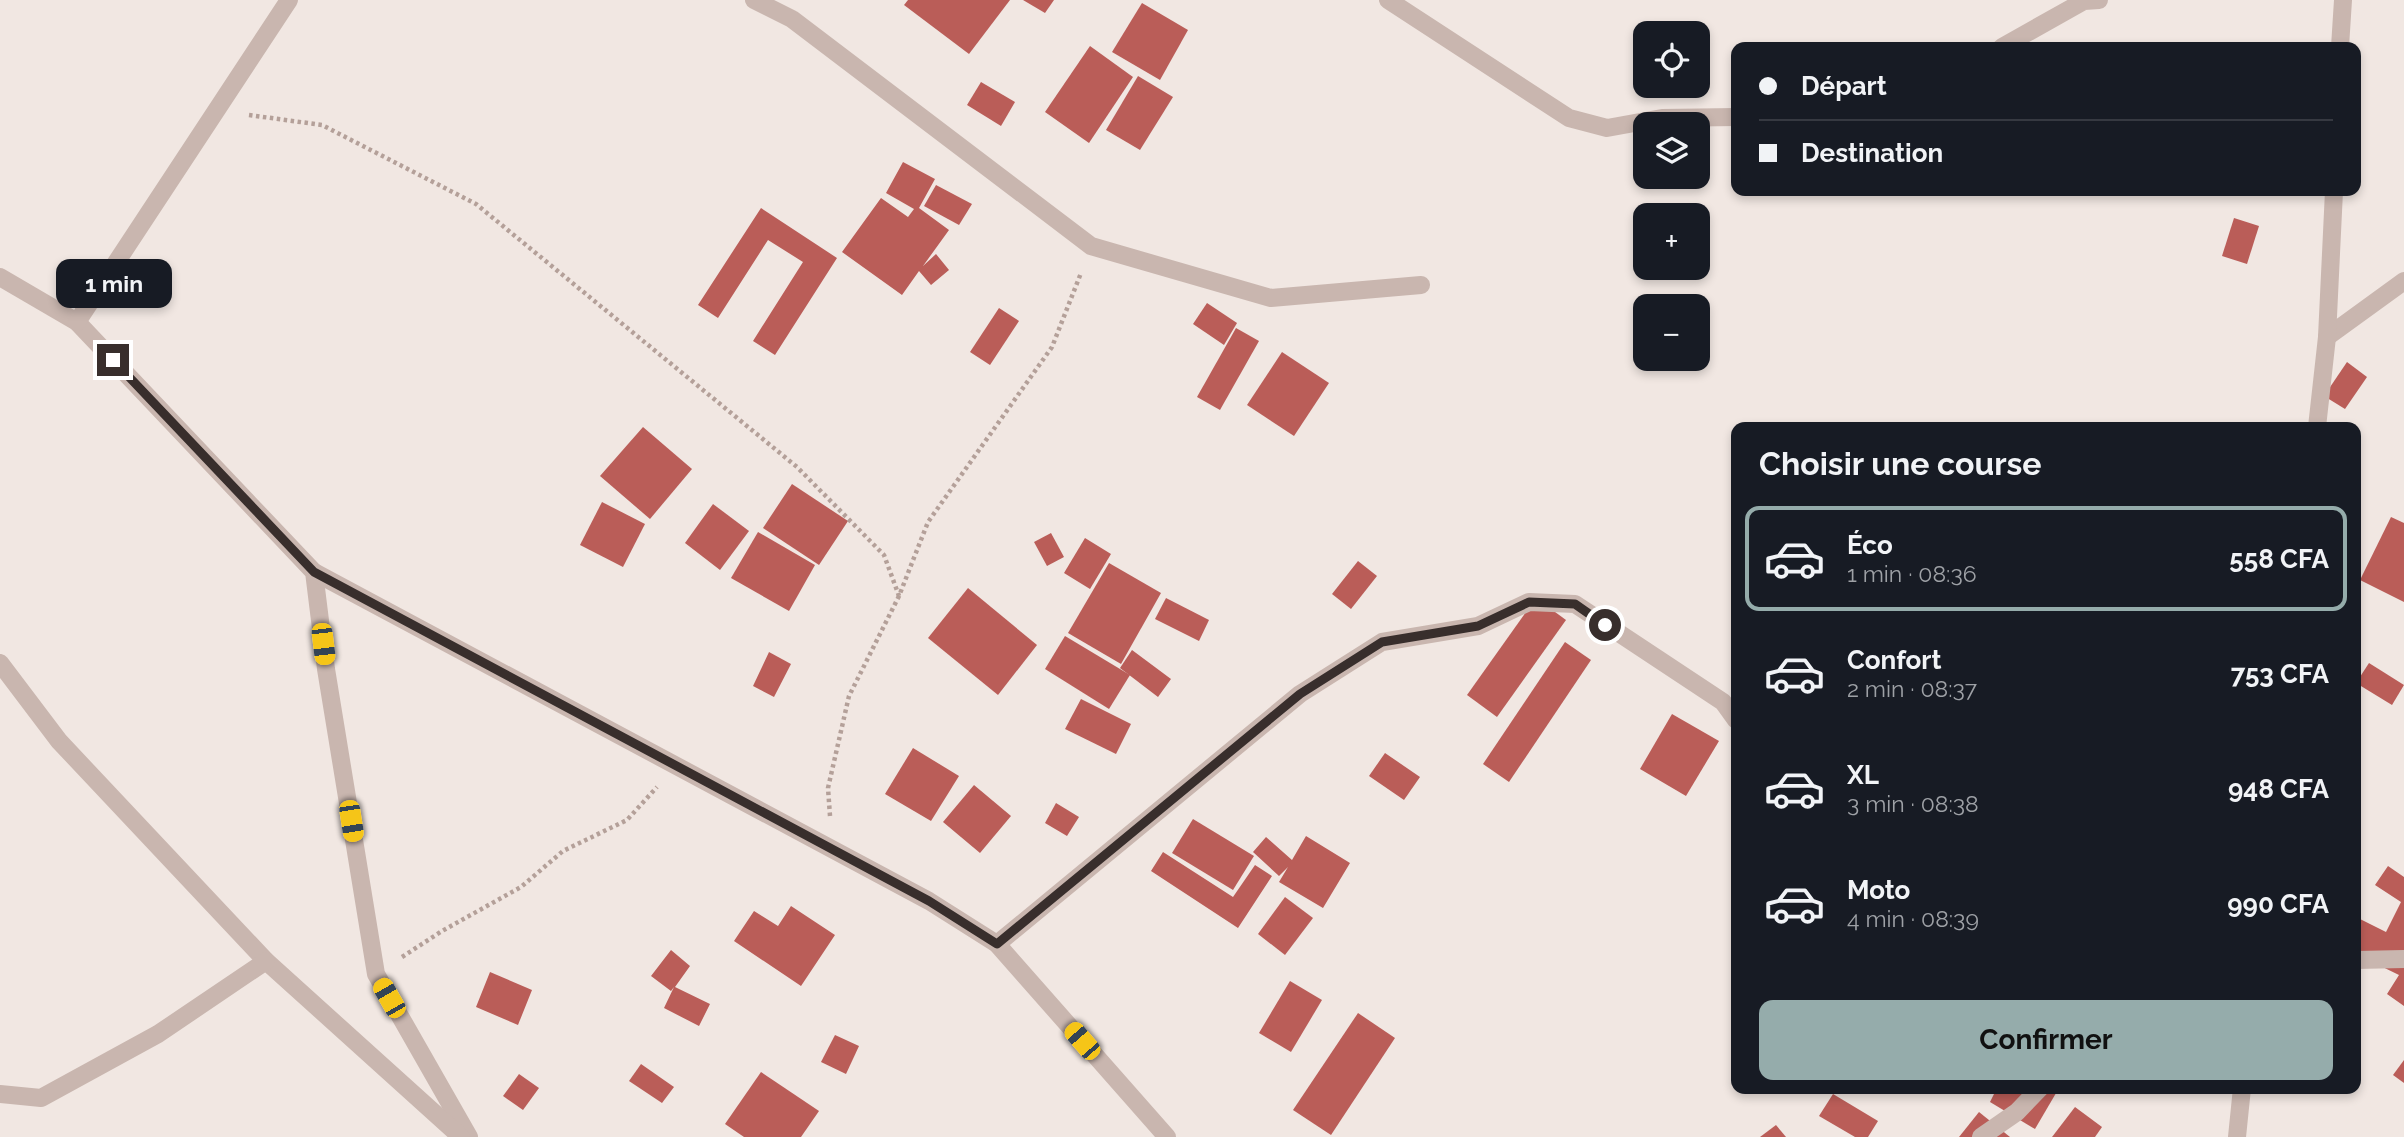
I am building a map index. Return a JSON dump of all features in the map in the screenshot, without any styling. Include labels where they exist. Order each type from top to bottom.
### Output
[{"type":"street","points":[[77,322],[289,0]]},
{"type":"street","points":[[754,0],[792,19],[1091,246],[1272,298],[1421,285]]},
{"type":"street","points":[[1388,0],[1569,118],[1607,128],[1662,118],[1731,117]]},
{"type":"street","points":[[2011,42],[2084,1],[2099,0]]},
{"type":"street","points":[[2340,42],[2343,0]]},
{"type":"street","points":[[2318,422],[2327,337],[2334,196]]},
{"type":"street","points":[[0,277],[77,322],[314,572],[929,901],[997,944],[1167,1137]]},
{"type":"street","points":[[2327,337],[2404,281]]},
{"type":"street","points":[[314,572],[326,669],[376,974],[469,1137]]},
{"type":"street","points":[[997,944],[1300,694],[1382,642],[1478,626],[1529,602],[1575,604],[1723,702],[1731,713]]},
{"type":"street","points":[[0,663],[59,741],[266,961],[461,1137]]},
{"type":"street","points":[[2361,960],[2404,959]]},
{"type":"street","points":[[0,1094],[41,1098],[159,1034],[266,961]]},
{"type":"street","points":[[1980,1137],[2017,1112],[2034,1094]]},
{"type":"street","points":[[2237,1137],[2241,1094]]},
{"type":"path","points":[[217,110],[322,125],[476,204],[797,467],[884,555],[899,596]]},
{"type":"path","points":[[832,849],[828,788],[849,696],[899,596],[928,522],[1052,347],[1091,246]]},
{"type":"path","points":[[376,974],[442,931],[521,887],[563,851],[626,820],[677,766]]},
{"type":"building","points":[[908,0],[1010,0],[969,54],[904,5]]},
{"type":"building","points":[[1023,0],[1054,0],[1045,13]]},
{"type":"building","points":[[1142,3],[1188,30],[1160,80],[1112,52]]},
{"type":"building","points":[[1090,46],[1133,77],[1089,143],[1045,112]]},
{"type":"building","points":[[1138,76],[1173,97],[1140,150],[1106,130]]},
{"type":"building","points":[[981,82],[1015,102],[1001,126],[967,105]]},
{"type":"building","points":[[903,162],[935,179],[919,208],[949,230],[923,266],[936,254],[949,270],[931,285],[919,271],[902,295],[842,252],[881,198],[908,217],[914,209],[886,193]]},
{"type":"building","points":[[936,185],[972,204],[959,225],[924,206]]},
{"type":"building","points":[[761,208],[837,258],[775,355],[753,341],[803,262],[768,240],[718,318],[698,305]]},
{"type":"building","points":[[2234,218],[2259,226],[2247,264],[2222,256]]},
{"type":"building","points":[[1207,303],[1237,323],[1224,345],[1193,324]]},
{"type":"building","points":[[999,308],[1019,321],[990,365],[970,352]]},
{"type":"building","points":[[1236,328],[1259,341],[1220,410],[1197,397]]},
{"type":"building","points":[[1282,352],[1329,383],[1294,436],[1247,405]]},
{"type":"building","points":[[2347,362],[2367,377],[2345,409],[2324,396]]},
{"type":"building","points":[[643,427],[692,469],[650,519],[600,476]]},
{"type":"building","points":[[792,484],[848,521],[819,565],[763,528]]},
{"type":"building","points":[[602,502],[645,524],[623,567],[580,545]]},
{"type":"building","points":[[713,504],[749,531],[720,570],[685,543]]},
{"type":"building","points":[[2391,517],[2404,523],[2404,602],[2361,580]]},
{"type":"building","points":[[758,532],[815,565],[789,611],[731,578]]},
{"type":"building","points":[[1051,533],[1064,557],[1047,566],[1034,542]]},
{"type":"building","points":[[1085,538],[1111,554],[1090,589],[1064,573]]},
{"type":"building","points":[[1358,561],[1377,576],[1351,609],[1332,594]]},
{"type":"building","points":[[1109,563],[1161,593],[1121,664],[1068,633]]},
{"type":"building","points":[[968,588],[1037,645],[998,695],[928,638]]},
{"type":"building","points":[[1166,598],[1209,620],[1199,641],[1155,619]]},
{"type":"building","points":[[1536,598],[1566,620],[1497,717],[1467,695]]},
{"type":"building","points":[[1065,636],[1130,675],[1109,709],[1045,669]]},
{"type":"building","points":[[1565,642],[1591,660],[1509,782],[1483,764]]},
{"type":"building","points":[[1132,650],[1171,679],[1158,697],[1120,668]]},
{"type":"building","points":[[769,652],[791,664],[774,697],[753,686]]},
{"type":"building","points":[[2369,663],[2404,685],[2392,705],[2361,686],[2361,675]]},
{"type":"building","points":[[1081,699],[1131,724],[1116,754],[1065,729]]},
{"type":"building","points":[[1672,714],[1719,741],[1686,796],[1640,769]]},
{"type":"building","points":[[913,748],[959,776],[931,821],[885,794]]},
{"type":"building","points":[[1385,753],[1420,777],[1404,800],[1369,776]]},
{"type":"building","points":[[974,785],[1011,816],[980,853],[943,822]]},
{"type":"building","points":[[1056,803],[1079,817],[1067,836],[1045,823]]},
{"type":"building","points":[[1193,819],[1254,856],[1233,890],[1172,853]]},
{"type":"building","points":[[1306,836],[1350,863],[1323,908],[1279,882],[1288,867],[1279,876],[1253,852],[1266,837],[1292,860]]},
{"type":"building","points":[[1163,852],[1233,897],[1255,865],[1272,876],[1238,928],[1151,871]]},
{"type":"building","points":[[2388,866],[2404,877],[2404,1006],[2387,994],[2399,975],[2361,956],[2361,920],[2386,932],[2401,902],[2375,885]]},
{"type":"building","points":[[1285,897],[1313,918],[1285,955],[1258,934]]},
{"type":"building","points":[[791,906],[835,935],[801,986],[734,941],[754,911],[778,926]]},
{"type":"building","points":[[671,950],[690,966],[675,987],[710,1004],[699,1026],[664,1008],[674,987],[671,991],[651,976]]},
{"type":"building","points":[[490,972],[532,990],[518,1025],[476,1007]]},
{"type":"building","points":[[1290,981],[1322,1000],[1291,1052],[1259,1033]]},
{"type":"building","points":[[1358,1013],[1395,1038],[1331,1135],[1293,1110]]},
{"type":"building","points":[[835,1035],[859,1046],[846,1074],[821,1062]]},
{"type":"building","points":[[2404,1060],[2404,1083],[2393,1075]]},
{"type":"building","points":[[641,1064],[674,1087],[662,1103],[629,1081]]},
{"type":"building","points":[[761,1072],[819,1111],[801,1137],[744,1137],[725,1124]]},
{"type":"building","points":[[519,1074],[539,1088],[523,1110],[503,1096]]},
{"type":"building","points":[[1833,1094],[1878,1121],[1868,1137],[1855,1137],[1819,1116]]},
{"type":"building","points":[[1994,1094],[2055,1094],[2035,1129],[1990,1102]]},
{"type":"building","points":[[2075,1107],[2102,1127],[2095,1137],[2052,1137]]},
{"type":"building","points":[[1979,1112],[2010,1137],[1959,1137]]},
{"type":"building","points":[[1776,1125],[1786,1137],[1760,1137]]},
{"type":"route","points":[[113,360],[314,572],[929,901],[997,944],[1300,694],[1382,642],[1478,626],[1529,602],[1575,604],[1605,625]]}]
